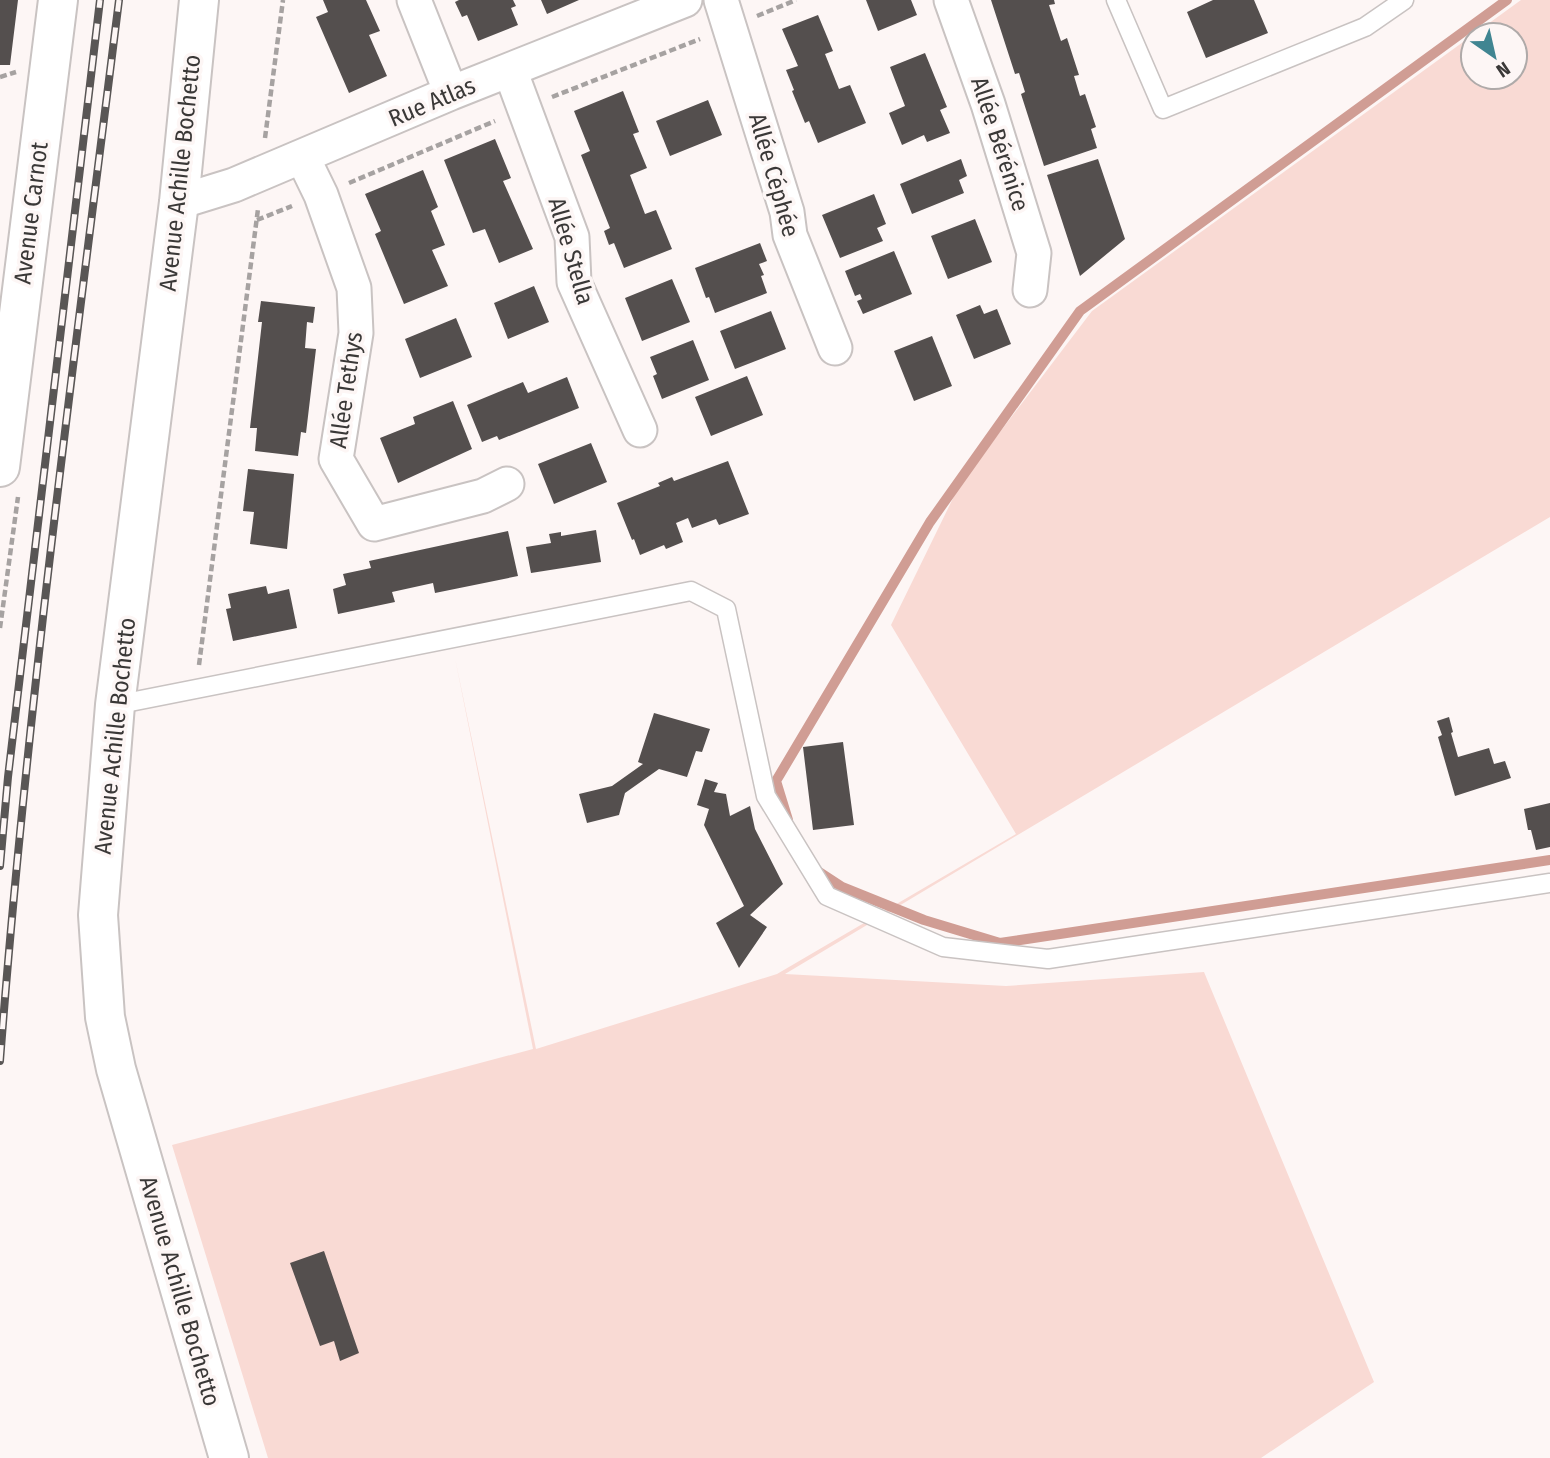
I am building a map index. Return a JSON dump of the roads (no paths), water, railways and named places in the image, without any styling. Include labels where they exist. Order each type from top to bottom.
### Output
[{"type":"street","name":"Avenue Carnot","points":[[1,453],[58,0]]},
{"type":"street","name":"Avenue Achille Bochetto","points":[[199,0],[178,202],[115,705],[98,915],[105,1017],[116,1069],[229,1458]]},
{"type":"street","points":[[414,0],[451,93]]},
{"type":"street","name":"Rue Atlas","points":[[178,202],[234,186],[303,158],[510,70],[646,7],[685,0]]},
{"type":"street","name":"Allée Céphée","points":[[721,0],[787,212],[790,235],[835,348]]},
{"type":"street","name":"Allée Bérénice","points":[[951,0],[988,104],[1034,253],[1030,290]]},
{"type":"street","name":"Allée Stella","points":[[510,70],[572,237],[575,282],[640,430]]},
{"type":"street","name":"Allée Tethys","points":[[303,158],[321,195],[354,288],[356,333],[336,459],[374,524],[484,496],[507,484]]},
{"type":"lane","points":[[1116,0],[1163,108],[1365,27],[1404,0]]},
{"type":"lane","points":[[115,705],[691,591],[726,608],[766,796],[827,896],[943,947],[1048,959],[1550,883]]},
{"type":"waterway","points":[[788,820],[776,781],[930,522],[1080,311],[1507,0]]},
{"type":"waterway","points":[[816,870],[842,887],[924,920],[1000,943],[1550,860]]},
{"type":"railway","points":[[0,866],[8,777],[100,0]]},
{"type":"railway","points":[[0,1061],[38,662],[119,0]]}]
